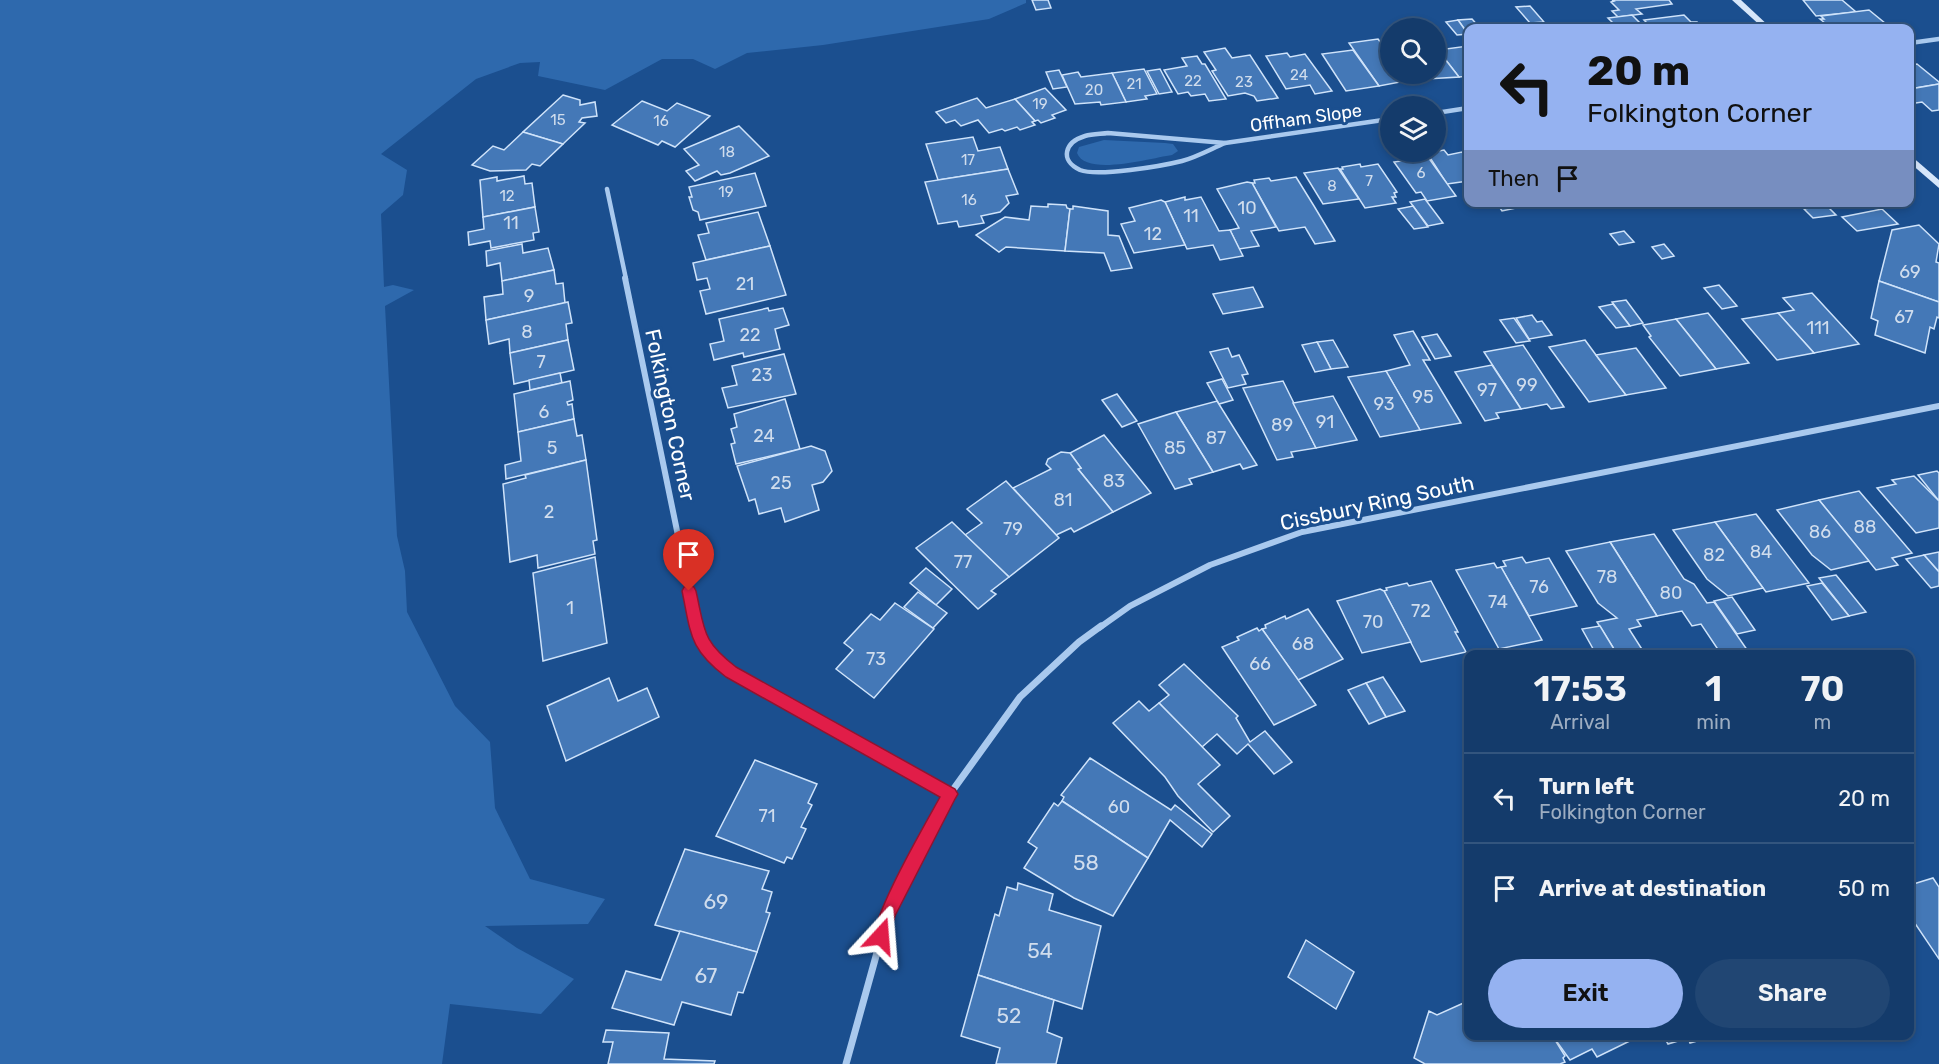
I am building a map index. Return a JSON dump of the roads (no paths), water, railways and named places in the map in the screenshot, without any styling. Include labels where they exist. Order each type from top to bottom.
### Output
[{"type":"street","points":[[1736,0],[1763,24]]},
{"type":"street","points":[[1914,43],[1939,39]]},
{"type":"street","points":[[1446,111],[1464,109]]},
{"type":"street","name":"Offham Slope","points":[[1225,143],[1183,160],[1102,173],[1081,170],[1071,163],[1065,151],[1069,144],[1084,136],[1108,132],[1225,143],[1380,120]]},
{"type":"street","points":[[1914,162],[1939,185]]},
{"type":"street","name":"Folkington Corner","points":[[607,189],[699,636],[710,655],[731,672],[950,794]]},
{"type":"street","name":"Cissbury Ring South","points":[[846,1064],[888,914],[950,794],[1020,697],[1079,642],[1130,606],[1210,565],[1302,532],[1939,406]]}]
